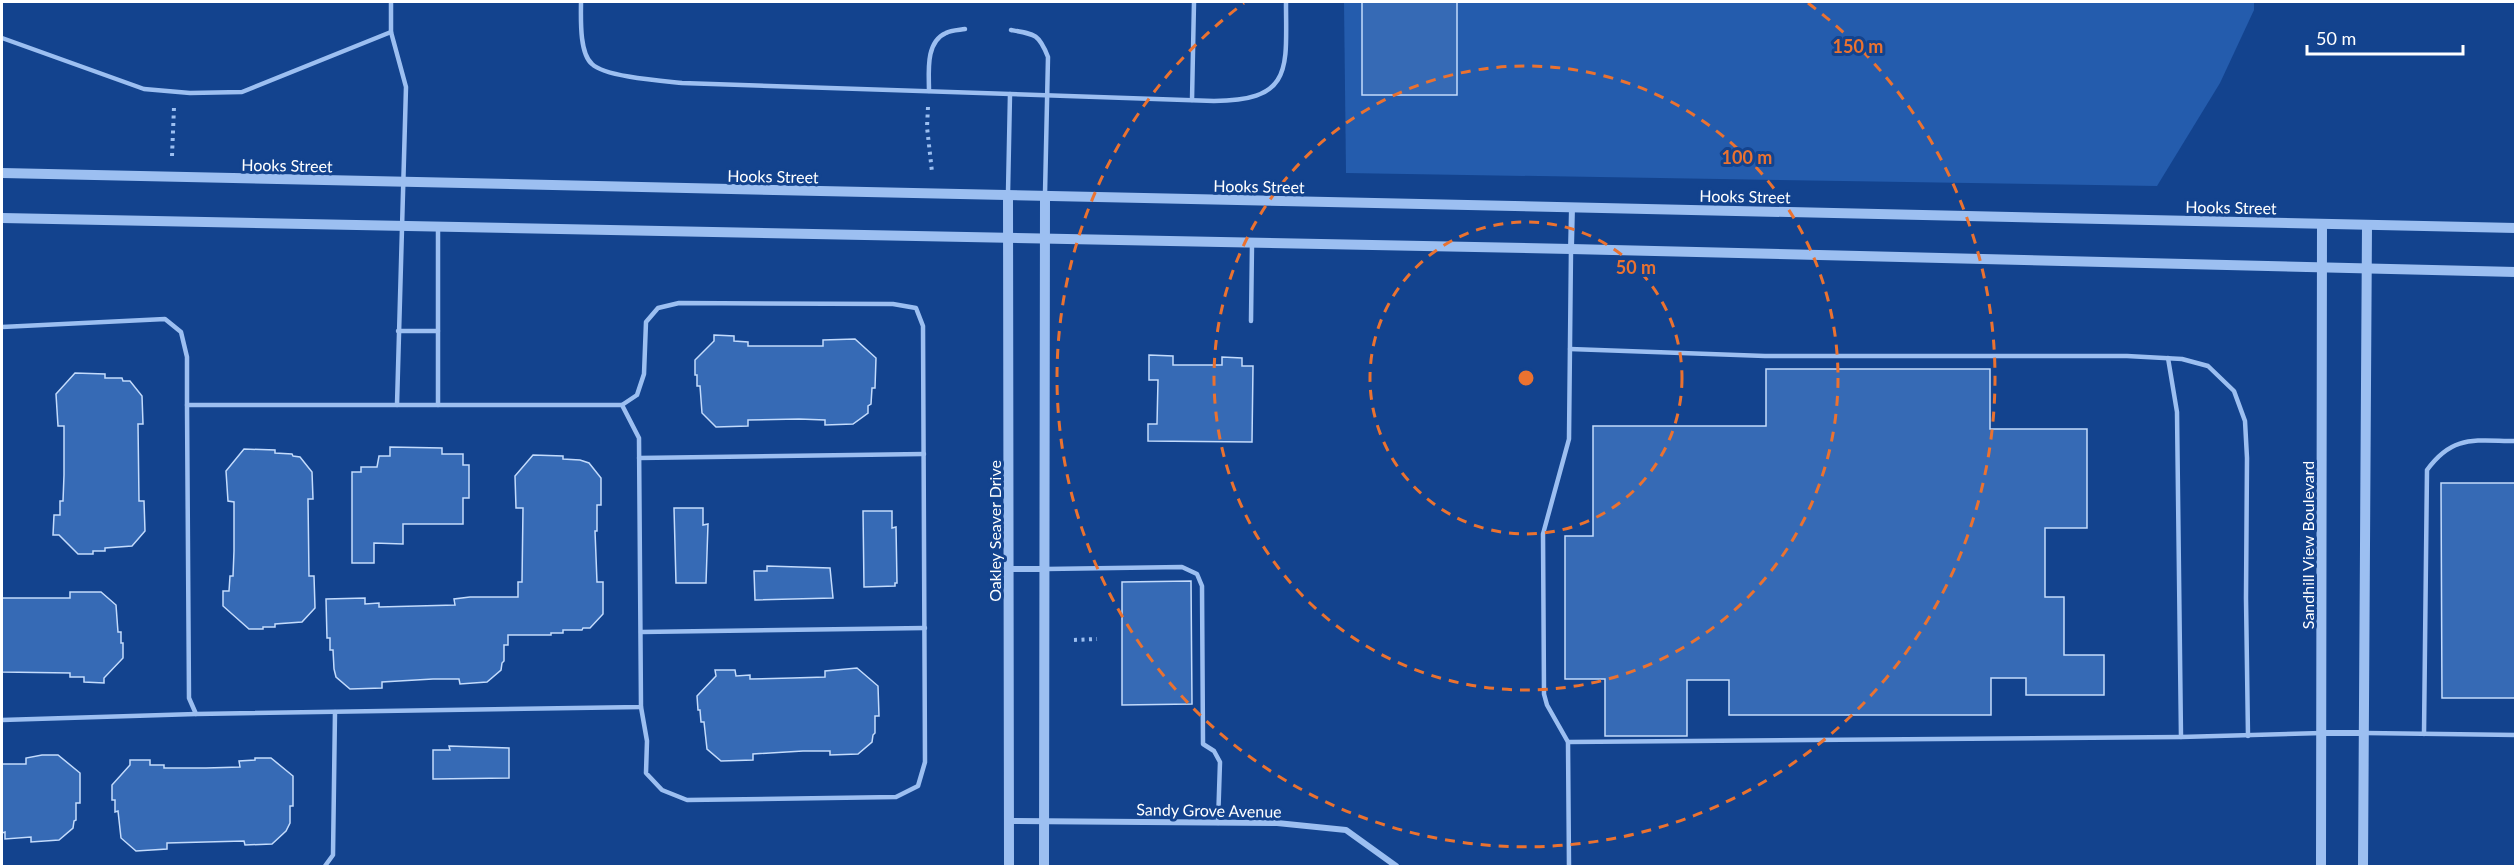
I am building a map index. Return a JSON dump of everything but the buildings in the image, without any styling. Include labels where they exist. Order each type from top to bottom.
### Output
[{"type":"street","name":"Hooks Street","points":[[2,173],[2516,228]]},
{"type":"street","name":"Oakley Seaver Drive","points":[[1008,196],[1009,867]]},
{"type":"street","points":[[1044,867],[1045,197]]},
{"type":"street","points":[[1571,249],[1572,207]]},
{"type":"street","points":[[2,218],[1571,249],[2516,272]]},
{"type":"street","name":"Sandhill View Boulevard","points":[[2321,867],[2322,224]]},
{"type":"street","points":[[2363,867],[2367,225]]},
{"type":"street","points":[[1009,569],[1044,569]]},
{"type":"street","points":[[2322,733],[2363,733]]},
{"type":"street","name":"Sandy Grove Avenue","points":[[1009,821],[1277,823],[1346,830],[1396,867]]},
{"type":"lane","points":[[391,2],[391,32],[406,87],[397,405]]},
{"type":"lane","points":[[581,2],[581,29],[586,53],[592,64],[608,72],[682,83],[1239,101],[1260,96],[1277,84],[1283,74],[1286,55],[1286,2]]},
{"type":"lane","points":[[1191,100],[1194,2]]},
{"type":"lane","points":[[929,91],[929,59],[934,45],[944,33],[965,29]]},
{"type":"lane","points":[[1011,30],[1033,34],[1042,41],[1048,57],[1045,197]]},
{"type":"lane","points":[[2,38],[144,89],[190,93],[242,92],[391,32]]},
{"type":"lane","points":[[1008,196],[1011,94]]},
{"type":"lane","points":[[438,227],[438,405]]},
{"type":"lane","points":[[1251,321],[1252,244]]},
{"type":"lane","points":[[1569,867],[1568,742],[1547,705],[1544,693],[1542,534],[1569,439],[1571,249]]},
{"type":"lane","points":[[187,405],[622,405],[638,395],[644,374],[646,322],[658,308],[679,303],[893,304],[916,308],[923,326],[925,628],[925,762],[918,786],[896,797],[687,800],[662,790],[646,773],[647,741],[641,707],[639,438],[622,405]]},
{"type":"lane","points":[[2,327],[165,319],[181,332],[187,357],[189,698],[196,714]]},
{"type":"lane","points":[[398,331],[438,331]]},
{"type":"lane","points":[[1570,349],[1765,356],[2127,356],[2168,358],[2208,366],[2234,391],[2245,421],[2248,736]]},
{"type":"lane","points":[[2168,358],[2177,412],[2181,737]]},
{"type":"lane","points":[[2424,734],[2427,470],[2438,454],[2457,443],[2516,441]]},
{"type":"lane","points":[[639,458],[924,454]]},
{"type":"lane","points":[[1044,569],[1182,567],[1191,569],[1201,579],[1203,744],[1214,751],[1220,762],[1218,823]]},
{"type":"lane","points":[[640,632],[925,628]]},
{"type":"lane","points":[[2,720],[196,714],[641,707]]},
{"type":"lane","points":[[325,867],[333,855],[335,712]]},
{"type":"lane","points":[[1568,742],[2181,737],[2322,733]]},
{"type":"lane","points":[[2363,733],[2516,735]]},
{"type":"path","points":[[172,156],[174,107]]},
{"type":"path","points":[[928,107],[927,127],[932,172]]},
{"type":"path","points":[[1074,640],[1097,639]]},
{"type":"shaded area","points":[[1344,2],[2254,2],[2254,10],[2220,83],[2157,186],[1346,173]]}]
